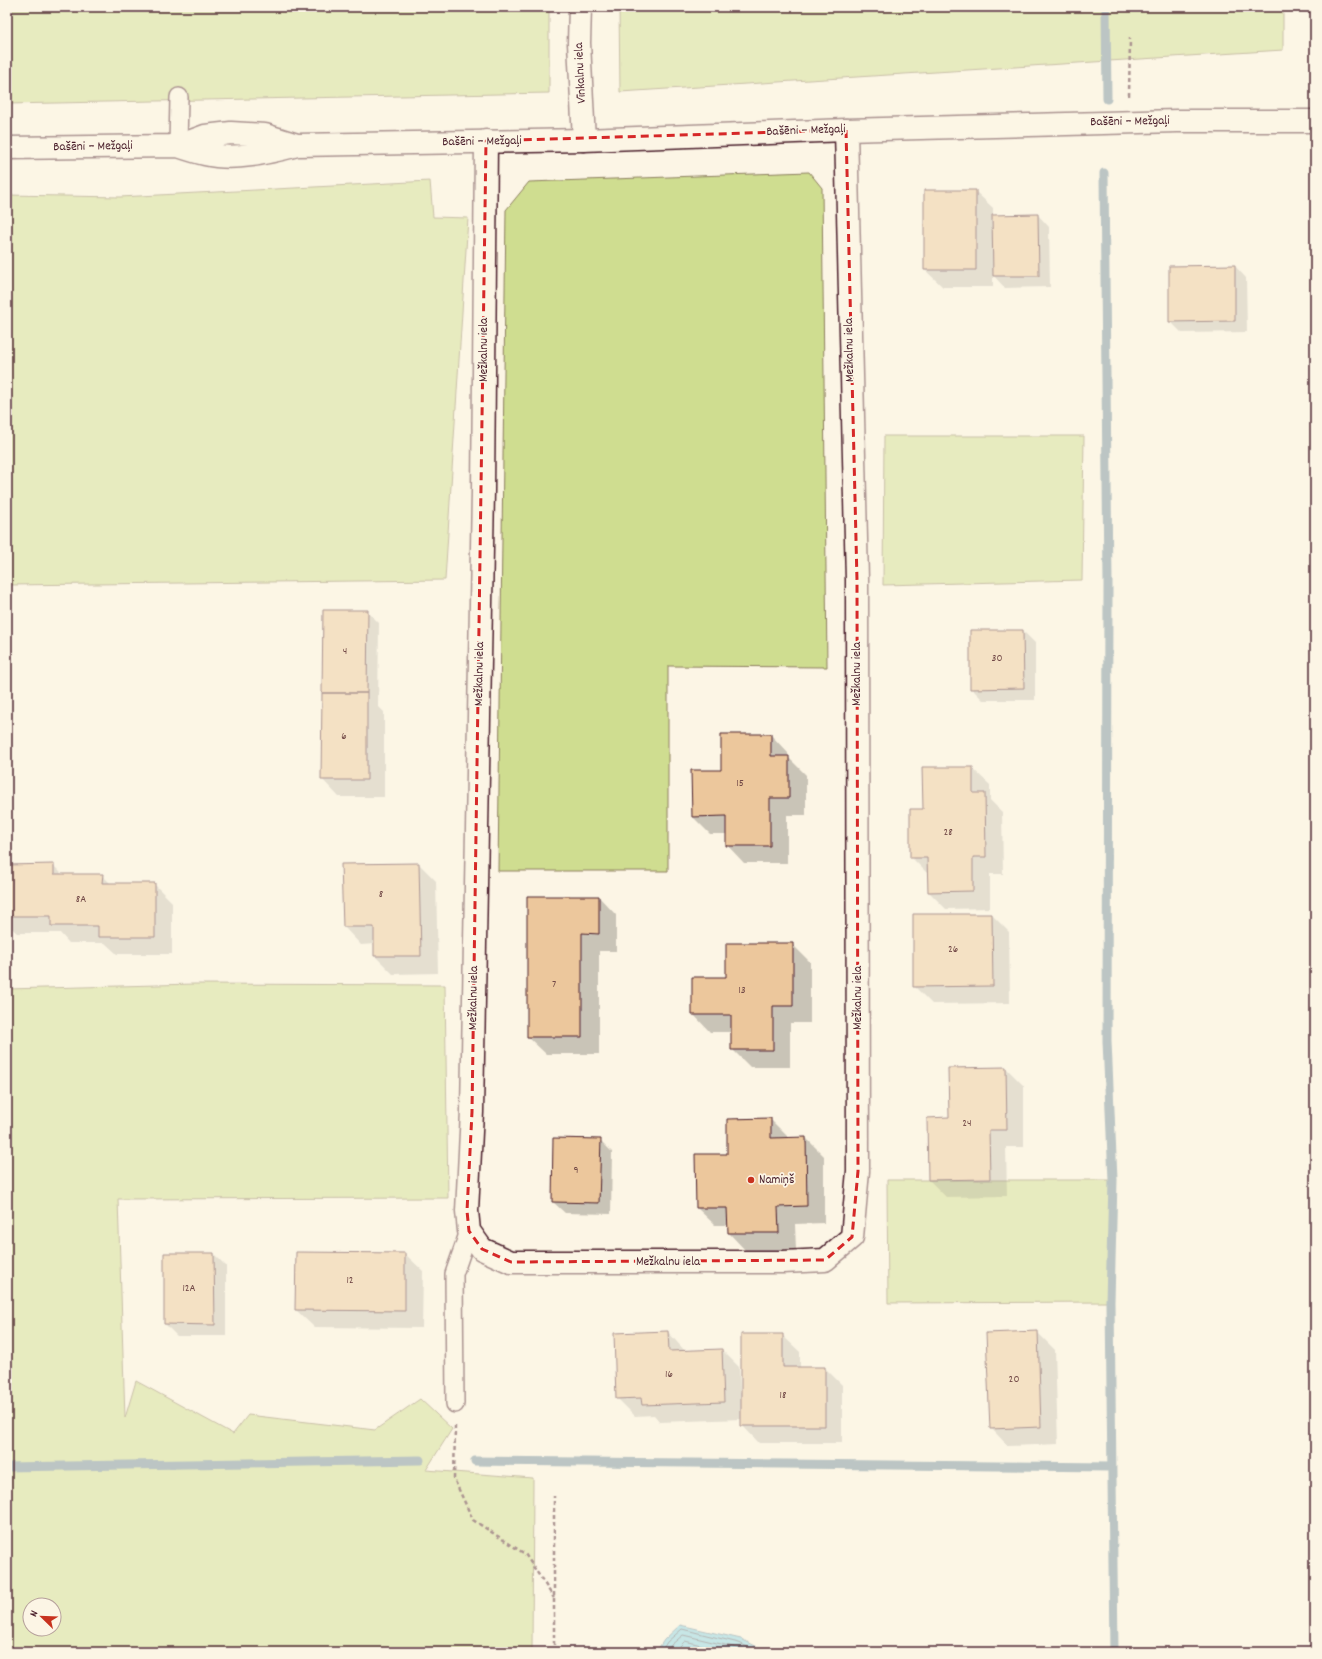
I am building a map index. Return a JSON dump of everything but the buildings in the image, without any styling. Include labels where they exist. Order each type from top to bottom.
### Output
[{"type":"street","name":"Vīnkalnu iela","points":[[580,7],[579,42],[584,140]]},
{"type":"street","name":"Bašēni – Mežgaļi","points":[[7,148],[178,146],[205,136],[231,133],[265,135],[297,145],[584,140],[846,130],[1128,122],[1315,121]]},
{"type":"street","name":"Mežkalnu iela","points":[[486,141],[483,499],[473,1088],[467,1211],[469,1231],[482,1249],[510,1262],[784,1262],[825,1260],[852,1237],[858,1171],[857,588],[846,130]]},
{"type":"lane","points":[[178,146],[179,97]]},
{"type":"lane","points":[[455,1404],[454,1274],[469,1231]]},
{"type":"path","points":[[1128,122],[1130,38]]},
{"type":"path","points":[[455,1404],[454,1479],[473,1520],[525,1554],[554,1598]]},
{"type":"path","points":[[554,1496],[554,1652]]},
{"type":"highlighted area","points":[[846,130],[857,580],[858,1171],[852,1237],[825,1260],[511,1262],[482,1249],[469,1231],[467,1211],[472,1112],[486,141]]},
{"type":"green space","points":[[7,7],[549,7],[549,93],[7,104]]},
{"type":"green space","points":[[619,7],[1283,7],[1283,50],[620,92]]},
{"type":"green space","points":[[809,172],[822,188],[827,667],[668,666],[668,871],[498,871],[506,210],[529,182]]},
{"type":"green space","points":[[430,181],[433,217],[468,218],[445,580],[7,585],[7,195],[120,197]]},
{"type":"green space","points":[[884,436],[1084,436],[1082,580],[883,585]]},
{"type":"green space","points":[[194,984],[445,985],[448,1198],[118,1199],[125,1418],[136,1381],[233,1434],[248,1415],[375,1430],[420,1399],[452,1429],[426,1470],[533,1478],[532,1652],[7,1652],[7,989]]},
{"type":"green space","points":[[887,1180],[1113,1180],[1110,1302],[888,1303]]},
{"type":"water","points":[[680,1625],[741,1639],[768,1652],[656,1652],[664,1640]]},
{"type":"waterway","points":[[1106,7],[1107,99]]},
{"type":"waterway","points":[[1104,173],[1108,583],[1107,1041],[1113,1180],[1110,1302],[1114,1652]]},
{"type":"waterway","points":[[7,1467],[420,1460]]},
{"type":"waterway","points":[[475,1461],[1112,1467]]},
{"type":"place","name":"Namiņš","points":[[751,1180]]}]
